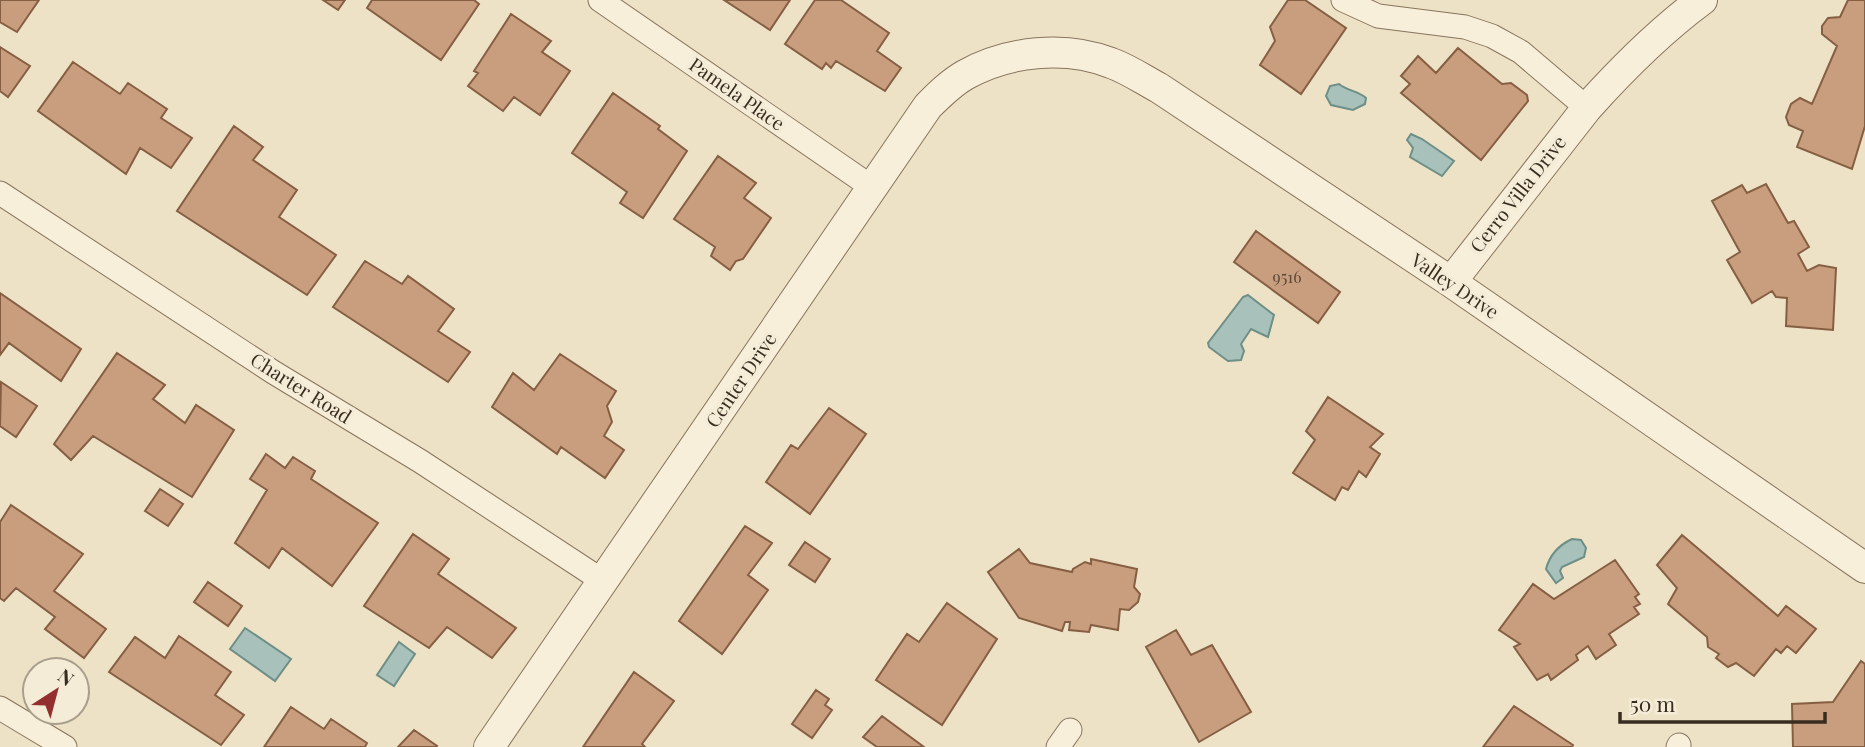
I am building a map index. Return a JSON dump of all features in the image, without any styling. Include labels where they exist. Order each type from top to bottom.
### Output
[{"type":"street","name":"Pamela Place","points":[[600,0],[873,188]]},
{"type":"street","points":[[1343,0],[1378,16],[1465,27],[1492,36],[1521,52],[1587,108]]},
{"type":"street","name":"Cerro Villa Drive","points":[[1451,282],[1587,108],[1671,25],[1702,0]]},
{"type":"street","name":"Valley Drive","points":[[1025,54],[1057,52],[1111,62],[1159,88],[1451,282],[1865,568]]},
{"type":"street","name":"Center Drive","points":[[489,747],[928,106],[964,76],[983,66],[1025,54]]},
{"type":"street","name":"Charter Road","points":[[0,193],[273,372],[420,461],[603,581]]},
{"type":"street","points":[[0,708],[65,747]]},
{"type":"water","points":[[1339,84],[1366,98],[1365,104],[1353,110],[1331,105],[1326,96],[1330,86]]},
{"type":"water","points":[[1411,134],[1454,161],[1442,176],[1410,157],[1413,148],[1407,140]]},
{"type":"water","points":[[1248,295],[1274,315],[1268,337],[1251,329],[1241,344],[1244,351],[1241,360],[1228,361],[1209,347],[1208,343],[1243,297]]},
{"type":"water","points":[[1572,539],[1581,540],[1586,548],[1584,557],[1562,567],[1560,571],[1563,578],[1556,583],[1546,569],[1556,551]]},
{"type":"water","points":[[245,628],[291,659],[275,681],[230,649]]},
{"type":"water","points":[[399,642],[415,654],[394,686],[377,675]]},
{"type":"building","points":[[0,0],[39,0],[17,32],[0,22]]},
{"type":"building","points":[[323,0],[345,0],[338,10]]},
{"type":"building","points":[[372,0],[474,0],[479,4],[441,60],[367,8]]},
{"type":"building","points":[[724,0],[790,0],[770,30]]},
{"type":"building","points":[[815,0],[841,0],[889,33],[877,51],[901,68],[885,91],[836,61],[831,68],[826,63],[822,69],[785,44]]},
{"type":"building","points":[[1288,0],[1305,0],[1346,28],[1301,94],[1260,65],[1275,41],[1270,27]]},
{"type":"building","points":[[1848,0],[1865,0],[1865,126],[1852,169],[1797,147],[1803,131],[1789,125],[1786,117],[1791,104],[1800,98],[1812,104],[1837,46],[1822,34],[1822,26],[1828,18],[1840,17]]},
{"type":"building","points":[[511,14],[551,41],[542,52],[570,71],[540,115],[514,97],[503,111],[468,86],[478,73],[474,71]]},
{"type":"building","points":[[0,47],[30,66],[8,97],[0,91]]},
{"type":"building","points":[[1458,48],[1502,84],[1511,83],[1527,95],[1528,101],[1481,160],[1401,93],[1410,84],[1401,76],[1418,56],[1436,73]]},
{"type":"building","points":[[73,62],[120,94],[128,83],[167,109],[161,118],[192,138],[171,168],[140,148],[126,174],[38,111]]},
{"type":"building","points":[[613,93],[660,126],[658,129],[687,151],[643,218],[620,203],[627,192],[572,153]]},
{"type":"building","points":[[234,126],[263,147],[253,160],[297,190],[279,217],[336,255],[307,295],[177,211]]},
{"type":"building","points":[[718,156],[756,183],[744,198],[771,218],[743,259],[736,261],[730,270],[711,256],[715,247],[674,219]]},
{"type":"building","points":[[1766,184],[1788,223],[1794,221],[1809,247],[1798,254],[1807,271],[1819,265],[1836,268],[1833,330],[1786,326],[1787,298],[1776,297],[1772,291],[1752,303],[1727,260],[1740,252],[1712,201],[1742,185],[1747,193]]},
{"type":"building","points":[[1256,231],[1340,292],[1318,323],[1234,262]]},
{"type":"building","points":[[365,261],[402,284],[408,276],[454,309],[438,331],[470,352],[448,382],[333,307]]},
{"type":"building","points":[[0,293],[81,349],[61,381],[9,343],[0,355]]},
{"type":"building","points":[[117,353],[165,385],[153,399],[185,423],[196,405],[234,430],[192,497],[93,436],[71,460],[54,444]]},
{"type":"building","points":[[560,354],[616,391],[607,406],[612,422],[604,436],[624,450],[605,478],[561,447],[557,454],[492,407],[513,373],[534,390]]},
{"type":"building","points":[[1,382],[37,406],[16,437],[0,426]]},
{"type":"building","points":[[1328,397],[1383,434],[1370,447],[1380,454],[1366,477],[1359,471],[1348,490],[1342,487],[1335,500],[1293,473],[1315,440],[1306,431]]},
{"type":"building","points":[[829,408],[866,434],[810,514],[766,482],[791,445],[798,449]]},
{"type":"building","points":[[266,454],[285,468],[293,457],[315,471],[311,479],[378,523],[332,586],[282,548],[269,568],[235,543],[267,490],[250,479]]},
{"type":"building","points":[[160,489],[183,504],[168,526],[145,511]]},
{"type":"building","points":[[11,505],[83,554],[54,591],[106,629],[86,656],[81,656],[45,629],[55,617],[16,588],[4,601],[0,598],[0,522]]},
{"type":"building","points":[[745,526],[772,543],[748,575],[768,590],[722,654],[679,621]]},
{"type":"building","points":[[413,534],[449,559],[438,574],[516,628],[492,658],[447,627],[429,648],[364,606]]},
{"type":"building","points":[[1682,535],[1778,616],[1786,606],[1816,629],[1796,653],[1787,646],[1781,653],[1776,649],[1754,676],[1736,663],[1728,667],[1716,658],[1719,654],[1708,647],[1707,637],[1668,604],[1677,588],[1657,565]]},
{"type":"building","points":[[805,542],[830,559],[815,582],[789,565]]},
{"type":"building","points":[[1019,549],[1030,563],[1072,572],[1085,562],[1091,564],[1091,559],[1137,569],[1134,587],[1140,594],[1138,602],[1129,610],[1120,609],[1118,630],[1091,625],[1089,632],[1069,630],[1070,622],[1065,622],[1062,631],[1019,618],[988,572]]},
{"type":"building","points":[[1615,560],[1639,594],[1635,597],[1640,604],[1634,607],[1639,614],[1609,634],[1616,645],[1596,659],[1588,646],[1576,655],[1578,660],[1551,680],[1548,674],[1537,680],[1514,647],[1520,644],[1499,630],[1533,584],[1554,599]]},
{"type":"building","points":[[208,582],[242,606],[228,626],[194,602]]},
{"type":"building","points":[[947,603],[997,639],[942,725],[876,680],[907,634],[919,642]]},
{"type":"building","points":[[1176,630],[1191,655],[1212,645],[1251,712],[1199,742],[1146,647]]},
{"type":"building","points":[[179,636],[231,672],[215,695],[244,715],[221,745],[109,672],[135,637],[165,658]]},
{"type":"building","points":[[1861,661],[1865,664],[1865,747],[1793,747],[1792,704],[1833,702]]},
{"type":"building","points":[[634,672],[674,701],[642,744],[645,747],[583,747]]},
{"type":"building","points":[[816,690],[829,699],[825,705],[832,710],[812,738],[792,724]]},
{"type":"building","points":[[1514,706],[1573,745],[1572,747],[1483,747]]},
{"type":"building","points":[[291,707],[324,729],[331,719],[367,743],[365,747],[264,747]]},
{"type":"building","points":[[882,716],[924,747],[877,747],[863,737]]},
{"type":"building","points":[[414,730],[437,746],[398,747]]}]
